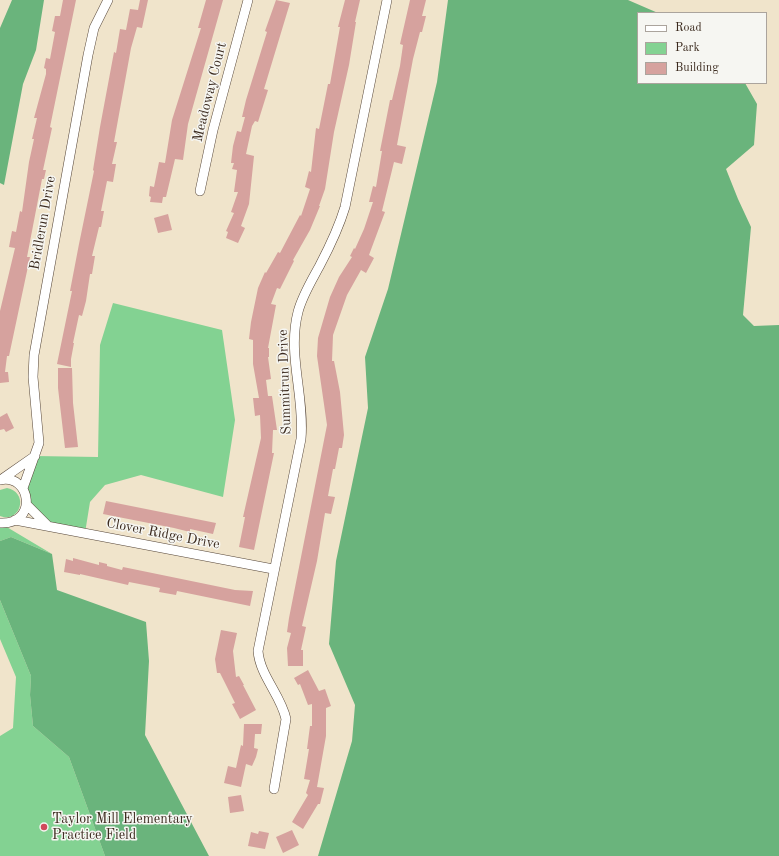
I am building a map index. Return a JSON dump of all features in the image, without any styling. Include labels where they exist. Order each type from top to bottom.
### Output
[{"type":"street","name":"Bridlerun Drive","points":[[23,488],[35,456],[38,443],[33,377],[34,355],[88,55],[94,28],[108,0]]},
{"type":"street","name":"Meadoway Court","points":[[200,191],[213,130],[248,0]]},
{"type":"street","name":"Summitrun Drive","points":[[274,789],[286,719],[283,708],[262,668],[258,651],[302,428],[295,348],[298,312],[308,287],[333,239],[345,207],[387,0]]},
{"type":"street","points":[[1,479],[35,456]]},
{"type":"street","points":[[1,479],[17,483],[23,488],[27,497],[27,505],[24,512],[15,520]]},
{"type":"street","points":[[27,505],[48,526]]},
{"type":"street","name":"Clover Ridge Drive","points":[[0,523],[15,520],[273,570]]},
{"type":"green space","points":[[12,0],[44,0],[36,50],[23,84],[4,185],[0,183],[0,28]]},
{"type":"green space","points":[[448,0],[628,0],[656,12],[637,12],[637,84],[746,84],[757,104],[754,145],[726,169],[751,227],[743,315],[754,326],[779,325],[779,856],[318,856],[352,741],[355,705],[329,644],[336,561],[368,408],[365,357],[388,289],[437,82]]},
{"type":"green space","points":[[113,303],[222,330],[235,420],[223,497],[141,475],[105,485],[90,502],[85,533],[48,526],[27,505],[23,488],[35,456],[98,457],[100,345]]},
{"type":"green space","points":[[7,488],[14,491],[18,496],[20,507],[13,516],[7,517],[0,516],[0,490]]},
{"type":"green space","points":[[0,523],[52,554],[11,537],[0,541]]},
{"type":"green space","points":[[11,537],[52,554],[57,590],[146,622],[149,661],[145,735],[209,856],[105,856],[69,757],[33,726],[30,695],[31,676],[0,600],[0,541]]},
{"type":"green space","points":[[0,600],[31,676],[30,695],[33,726],[69,757],[105,856],[0,856],[0,736],[13,728],[16,677],[0,639]]},
{"type":"building","points":[[63,0],[76,0],[50,127],[52,128],[43,170],[46,170],[44,179],[42,179],[27,257],[30,257],[9,356],[7,356],[5,372],[8,372],[9,382],[0,383],[0,311],[15,248],[9,247],[12,231],[16,232],[20,211],[22,212],[29,162],[34,139],[32,139],[37,118],[34,118],[46,74],[46,69],[44,68],[46,58],[50,59],[55,32],[52,31],[55,16],[60,16]]},
{"type":"building","points":[[140,0],[148,0],[142,28],[137,27],[131,48],[114,142],[117,142],[112,164],[116,164],[113,182],[107,181],[101,211],[104,211],[101,227],[99,227],[92,256],[95,256],[92,274],[90,274],[82,316],[79,315],[73,343],[71,367],[57,364],[94,171],[100,127],[114,52],[116,53],[120,29],[126,30],[130,9],[138,10]]},
{"type":"building","points":[[206,0],[223,0],[188,124],[183,160],[175,159],[166,197],[163,197],[162,203],[150,202],[150,186],[154,187],[159,162],[165,163],[172,120],[201,28],[198,28]]},
{"type":"building","points":[[276,0],[290,3],[264,89],[268,90],[258,122],[255,121],[252,126],[246,154],[254,156],[249,204],[241,226],[245,228],[238,243],[226,238],[228,232],[226,231],[234,213],[231,212],[238,192],[234,192],[237,170],[232,169],[234,163],[231,163],[233,146],[237,131],[241,132],[245,117],[242,117],[246,100],[267,32],[265,31]]},
{"type":"building","points":[[345,0],[360,0],[355,22],[349,65],[334,132],[325,189],[310,230],[293,260],[294,261],[280,289],[277,288],[271,304],[276,305],[268,348],[271,379],[266,380],[268,396],[272,396],[277,430],[273,430],[272,453],[274,453],[254,550],[239,547],[245,517],[243,517],[261,438],[260,415],[255,416],[253,398],[259,398],[253,364],[253,340],[249,339],[251,322],[258,288],[265,272],[266,273],[278,252],[280,253],[300,215],[301,216],[310,189],[305,187],[309,171],[311,172],[316,128],[319,129],[328,84],[330,84],[340,27],[338,27]]},
{"type":"building","points":[[410,0],[426,0],[422,16],[426,16],[413,59],[397,145],[406,147],[402,164],[394,162],[382,211],[385,212],[369,255],[374,258],[366,273],[361,270],[347,295],[333,335],[332,361],[334,361],[340,392],[344,435],[342,448],[339,448],[335,469],[333,469],[328,496],[335,497],[331,514],[325,513],[317,561],[302,626],[306,627],[301,650],[303,650],[303,666],[288,666],[287,648],[291,633],[287,632],[289,618],[327,425],[317,356],[318,338],[330,297],[339,277],[352,257],[350,256],[354,248],[355,249],[364,229],[373,202],[369,202],[373,186],[376,187],[382,151],[380,151],[390,100],[392,100],[400,66],[403,45],[400,44]]},
{"type":"building","points":[[168,214],[172,230],[158,233],[154,218]]},
{"type":"building","points":[[58,368],[72,368],[73,403],[78,447],[65,448],[58,388]]},
{"type":"building","points":[[7,413],[14,428],[6,432],[4,429],[0,430],[0,417]]},
{"type":"building","points":[[106,501],[216,523],[213,534],[190,529],[190,532],[103,514]]},
{"type":"building","points":[[73,558],[99,565],[99,562],[122,570],[123,567],[235,590],[253,591],[250,606],[177,591],[176,595],[159,592],[160,588],[129,582],[128,585],[80,574],[64,572],[66,559],[73,561]]},
{"type":"building","points":[[221,630],[237,633],[233,651],[236,677],[239,676],[256,710],[240,719],[232,704],[235,703],[220,673],[217,673],[215,659]]},
{"type":"building","points":[[308,670],[319,691],[325,689],[331,706],[326,708],[326,736],[317,787],[324,788],[320,804],[318,804],[303,829],[292,822],[308,795],[306,793],[310,780],[304,779],[309,749],[307,749],[310,726],[312,726],[312,704],[308,705],[300,684],[298,685],[294,678]]},
{"type":"building","points":[[244,724],[262,724],[261,734],[255,734],[254,748],[258,749],[256,757],[252,766],[246,764],[241,787],[224,783],[228,766],[236,768],[241,745],[243,746]]},
{"type":"building","points":[[241,795],[244,811],[230,813],[228,797]]},
{"type":"building","points":[[292,830],[299,845],[283,853],[276,837]]},
{"type":"building","points":[[259,831],[269,833],[265,849],[248,846],[251,832],[258,834]]},
{"type":"place","name":"Taylor Mill Elementary Practice Field","points":[[44,827]]}]
